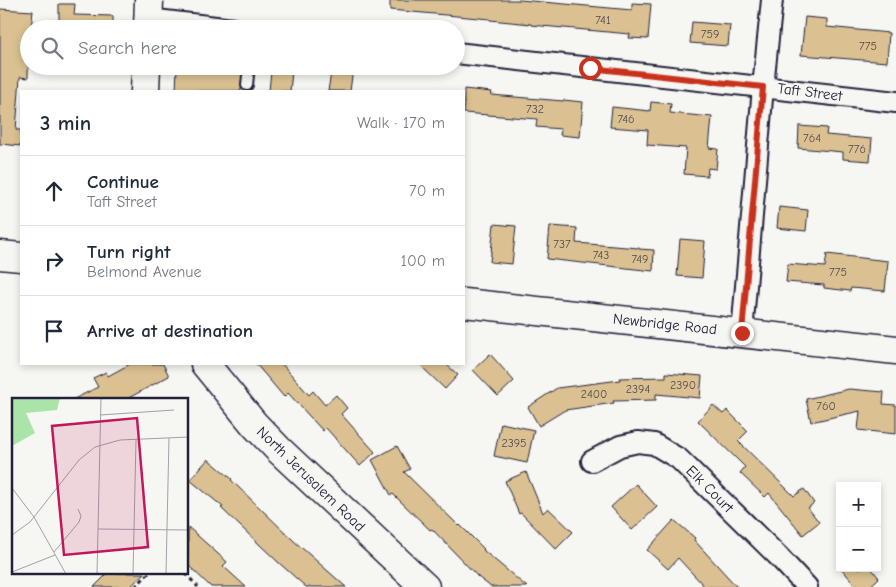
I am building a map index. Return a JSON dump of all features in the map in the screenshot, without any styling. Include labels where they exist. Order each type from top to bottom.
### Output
[{"type":"main road","points":[[145,90],[146,75]]},
{"type":"main road","points":[[0,256],[20,257]]},
{"type":"main road","name":"Newbridge Road","points":[[465,303],[896,350]]},
{"type":"main road","name":"North Jerusalem Road","points":[[205,365],[249,418],[279,450],[425,587]]},
{"type":"street","points":[[742,333],[772,0]]},
{"type":"street","points":[[148,16],[174,20]]},
{"type":"street","name":"Taft Street","points":[[465,54],[896,102]]},
{"type":"street","name":"Elk Court","points":[[592,461],[620,446],[638,442],[654,444],[679,459],[807,587]]},
{"type":"lane","points":[[247,85],[248,75]]},
{"type":"path","points":[[135,587],[149,574]]},
{"type":"path","points":[[187,574],[198,587]]},
{"type":"building","points":[[390,0],[520,0],[632,10],[632,3],[651,4],[648,39],[629,38],[630,34],[390,10]]},
{"type":"building","points":[[59,4],[75,4],[74,15],[113,16],[113,20],[59,20]]},
{"type":"building","points":[[0,9],[33,11],[32,20],[20,20],[20,75],[28,75],[28,78],[20,77],[16,130],[20,130],[20,146],[0,144]]},
{"type":"building","points":[[805,17],[827,19],[827,27],[889,33],[887,62],[801,55]]},
{"type":"building","points":[[692,22],[730,25],[728,46],[690,43]]},
{"type":"building","points":[[177,75],[242,75],[241,90],[176,90]]},
{"type":"building","points":[[271,75],[292,75],[290,90],[269,90]]},
{"type":"building","points":[[331,75],[352,75],[350,90],[328,90]]},
{"type":"building","points":[[464,90],[492,92],[491,95],[583,102],[580,137],[560,135],[561,129],[536,127],[537,119],[465,113]]},
{"type":"building","points":[[651,102],[671,104],[670,113],[712,117],[709,148],[718,149],[716,169],[708,168],[707,176],[684,174],[686,148],[647,145],[648,130],[610,127],[612,107],[650,111]]},
{"type":"building","points":[[799,126],[827,128],[826,135],[872,139],[870,161],[843,159],[843,152],[798,148]]},
{"type":"building","points":[[779,207],[808,210],[806,231],[777,228]]},
{"type":"building","points":[[494,224],[516,226],[512,264],[490,262]]},
{"type":"building","points":[[550,226],[577,228],[576,243],[654,250],[653,271],[547,259]]},
{"type":"building","points":[[680,239],[705,241],[702,278],[677,276]]},
{"type":"building","points":[[827,254],[888,261],[885,291],[851,288],[850,291],[824,288],[824,285],[786,282],[788,264],[825,267]]},
{"type":"building","points":[[490,354],[514,381],[498,396],[473,370]]},
{"type":"building","points":[[128,365],[164,365],[169,376],[129,398],[76,398],[98,387],[93,378],[106,372],[108,376]]},
{"type":"building","points":[[257,365],[283,365],[309,395],[313,391],[325,405],[336,395],[347,408],[341,414],[375,452],[360,466],[326,428],[323,431],[288,393],[284,397]]},
{"type":"building","points":[[420,365],[447,365],[458,375],[445,389]]},
{"type":"building","points":[[666,373],[702,376],[700,398],[656,394],[656,400],[613,401],[614,403],[565,410],[539,426],[528,407],[557,388],[620,380],[619,378],[666,377]]},
{"type":"building","points":[[849,389],[884,392],[883,404],[896,405],[896,434],[858,430],[860,411],[811,422],[806,399]]},
{"type":"building","points":[[713,405],[723,414],[727,410],[748,431],[738,441],[794,496],[804,489],[814,503],[808,508],[819,522],[803,535],[769,493],[765,497],[740,473],[745,467],[698,421]]},
{"type":"building","points":[[501,423],[534,430],[527,463],[494,456]]},
{"type":"building","points":[[397,446],[410,469],[404,472],[460,525],[483,550],[527,587],[491,587],[478,577],[432,529],[430,530],[393,494],[391,495],[372,460]]},
{"type":"building","points":[[208,459],[232,479],[294,541],[346,587],[306,587],[278,562],[221,508],[223,507],[190,480]]},
{"type":"building","points":[[526,472],[543,513],[548,508],[573,532],[556,549],[521,513],[519,514],[505,481]]},
{"type":"building","points":[[636,484],[657,507],[632,530],[611,507]]},
{"type":"building","points":[[674,520],[695,538],[694,540],[737,587],[705,587],[678,558],[668,569],[647,550]]},
{"type":"building","points":[[189,528],[227,562],[223,566],[246,587],[211,587],[189,566]]},
{"type":"building","points":[[844,572],[874,572],[879,578],[869,587],[857,587]]},
{"type":"building","points":[[107,574],[144,574],[130,587],[94,587]]},
{"type":"route","points":[[590,68],[763,87],[742,333]]}]
